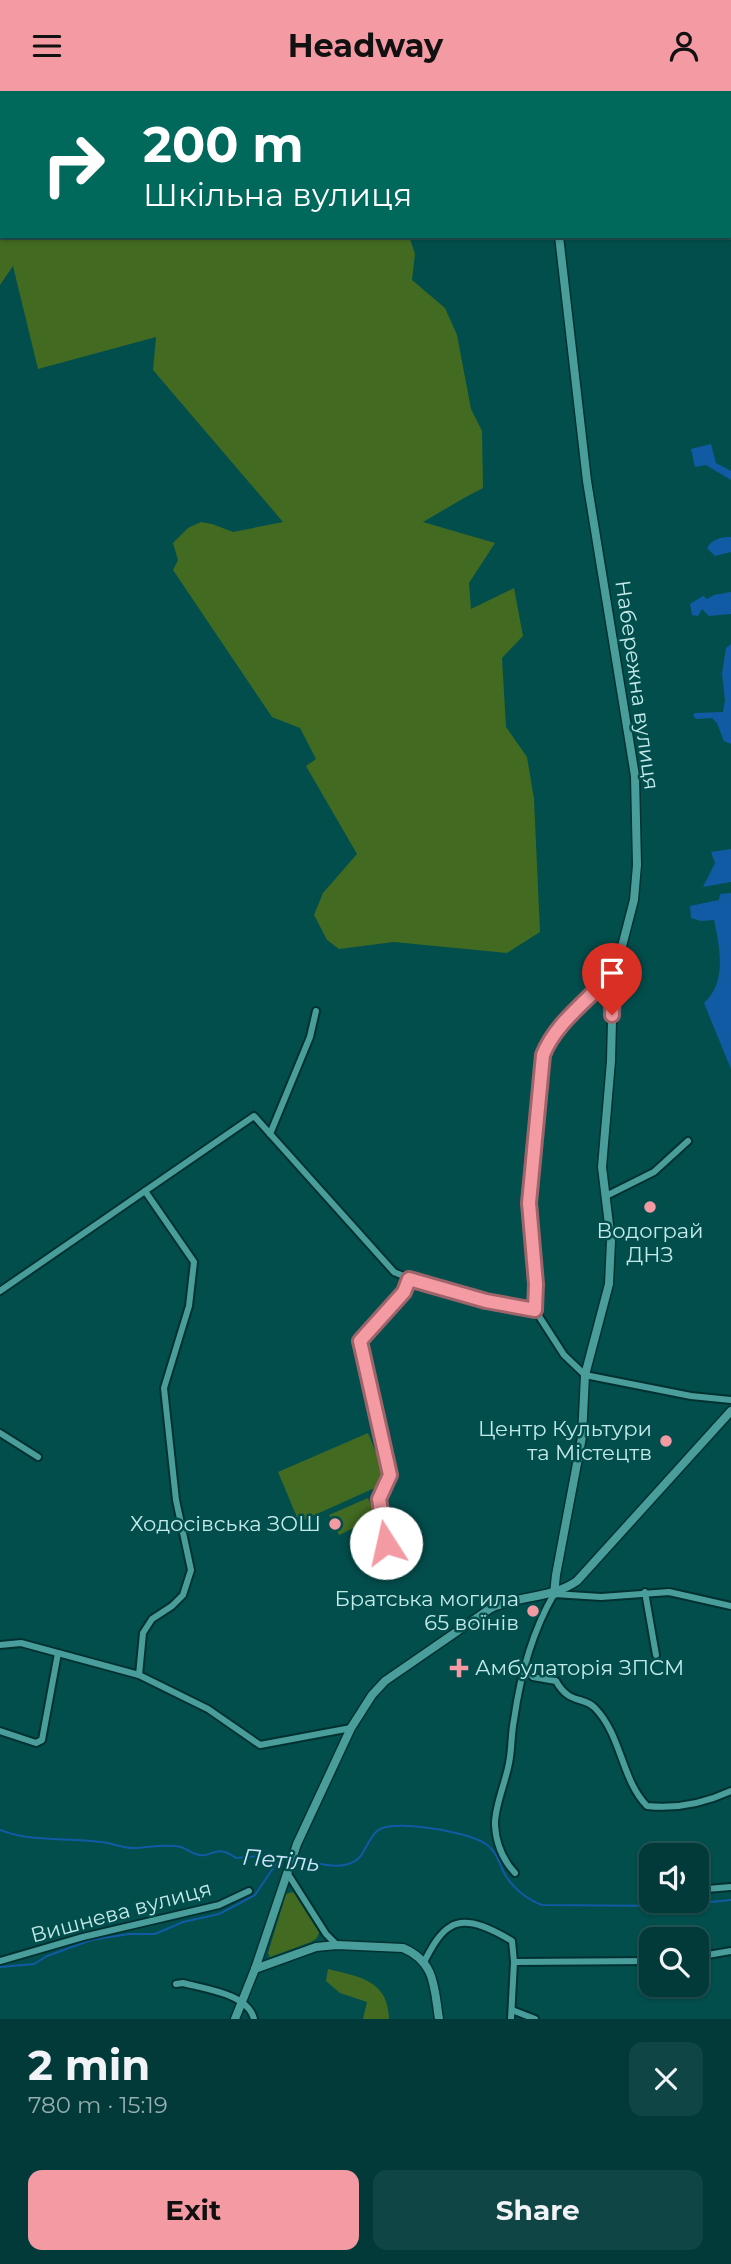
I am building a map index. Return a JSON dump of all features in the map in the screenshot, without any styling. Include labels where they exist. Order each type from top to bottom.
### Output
[{"type":"street","name":"Набережна вулиця","points":[[554,1594],[582,1437],[585,1375],[609,1284],[611,1241],[603,1167],[611,1061],[613,981],[636,882],[635,776],[587,481],[559,238]]},
{"type":"street","points":[[613,981],[604,982],[566,1021],[550,1040],[543,1055],[529,1203],[536,1284],[535,1310],[564,1355],[585,1375],[731,1401]]},
{"type":"street","points":[[270,1133],[314,1025],[316,1011]]},
{"type":"street","points":[[0,1291],[254,1116],[394,1272],[409,1279],[486,1301],[535,1310]]},
{"type":"street","points":[[606,1196],[654,1172],[688,1141]]},
{"type":"street","points":[[139,1675],[143,1633],[152,1619],[183,1595],[191,1570],[176,1500],[164,1388],[189,1306],[194,1262],[145,1191]]},
{"type":"street","points":[[386,1543],[379,1499],[390,1475],[360,1341],[404,1292],[409,1279]]},
{"type":"street","points":[[515,1873],[503,1857],[496,1841],[495,1822],[510,1757],[513,1720],[537,1627],[554,1594],[570,1586],[584,1574],[731,1411]]},
{"type":"street","points":[[0,1433],[38,1457]]},
{"type":"street","points":[[645,1592],[656,1655]]},
{"type":"street","points":[[235,2019],[255,1969],[297,1844],[351,1728],[372,1695],[385,1681],[482,1613],[510,1600],[554,1594],[601,1597],[645,1592],[684,1594],[731,1606]]},
{"type":"street","points":[[0,1645],[21,1643],[139,1675],[208,1709],[260,1745],[351,1728]]},
{"type":"street","points":[[0,1731],[36,1743],[42,1740],[58,1653]]},
{"type":"street","points":[[526,1669],[533,1677],[556,1681],[561,1691],[594,1707],[616,1741],[633,1787],[647,1806],[682,1806],[716,1798],[731,1791]]},
{"type":"street","points":[[288,1872],[326,1934],[337,1945]]},
{"type":"street","points":[[709,1889],[731,1887]]},
{"type":"street","name":"Вишнева вулиця","points":[[0,1961],[83,1937],[219,1905],[249,1891]]},
{"type":"street","points":[[424,1962],[441,1935],[450,1926],[458,1924],[476,1925],[495,1931],[512,1941],[512,2019]]},
{"type":"street","points":[[255,1969],[316,1947],[337,1945],[403,1948],[424,1962],[432,1978],[439,2019]]},
{"type":"street","points":[[709,1955],[731,1951]]},
{"type":"street","points":[[514,1962],[639,1961]]},
{"type":"street","points":[[176,1984],[183,1983],[242,2002],[251,2009],[254,2019]]},
{"type":"street","points":[[512,2010],[535,2019]]},
{"type":"green space","points":[[0,238],[410,238],[415,254],[412,280],[445,308],[457,335],[471,409],[482,431],[483,488],[423,522],[495,543],[469,583],[471,609],[514,588],[523,636],[502,658],[506,727],[527,757],[534,799],[540,932],[507,953],[394,942],[339,949],[327,940],[314,915],[323,893],[357,854],[306,766],[316,759],[300,728],[272,717],[173,570],[178,560],[173,543],[188,528],[201,522],[233,532],[283,522],[153,370],[156,337],[38,369],[13,266],[0,285]]},
{"type":"green space","points":[[368,1433],[388,1482],[299,1522],[278,1472]]},
{"type":"green space","points":[[368,1498],[377,1517],[339,1535],[329,1515]]},
{"type":"green space","points":[[292,1892],[320,1930],[317,1938],[311,1942],[270,1957],[268,1953],[286,1894]]},
{"type":"green space","points":[[328,1969],[361,1978],[378,1988],[384,1996],[389,2019],[363,2019],[367,2002],[340,1993],[326,1981]]},
{"type":"water","points":[[711,444],[716,463],[731,471],[731,480],[706,465],[695,467],[691,449]]},
{"type":"water","points":[[731,537],[731,552],[715,556],[707,548],[717,539]]},
{"type":"water","points":[[731,592],[731,614],[709,616],[702,609],[698,616],[692,615],[690,604],[703,596],[707,599]]},
{"type":"water","points":[[731,644],[731,744],[724,741],[717,723],[712,718],[696,719],[693,715],[723,712],[725,700],[722,674],[726,648]]},
{"type":"water","points":[[731,849],[731,882],[703,887],[715,863],[711,852]]},
{"type":"water","points":[[731,893],[731,1069],[704,1003],[711,995],[719,975],[720,953],[714,920],[701,921],[691,918],[690,906],[719,900],[720,894]]},
{"type":"waterway","name":"Петіль","points":[[297,1859],[328,1865],[345,1865],[359,1858],[374,1834],[383,1828],[424,1827],[464,1835],[486,1844],[515,1887],[542,1905],[671,1906],[731,1900]]},
{"type":"waterway","name":"Петіль","points":[[0,1830],[25,1837],[88,1841],[129,1848],[175,1846],[202,1855],[223,1851],[236,1858],[271,1855],[288,1857]]},
{"type":"waterway","points":[[0,1967],[34,1964],[47,1956],[91,1940],[129,1934],[155,1934],[183,1922],[219,1914],[255,1895],[280,1858]]},
{"type":"place","name":"Водограй ДНЗ","points":[[650,1207]]},
{"type":"place","name":"Центр Культури та Містецтв","points":[[666,1441]]},
{"type":"place","name":"Ходосівська ЗОШ","points":[[335,1524]]},
{"type":"place","name":"Братська могила 65 воїнів","points":[[533,1611]]},
{"type":"place","name":"Амбулаторія ЗПСМ","points":[[459,1668]]},
{"type":"route","points":[[386,1543],[379,1499],[390,1475],[360,1341],[404,1292],[409,1279],[486,1301],[535,1310],[536,1284],[529,1203],[543,1055],[550,1040],[566,1021],[604,982],[613,981],[612,1015]]}]
